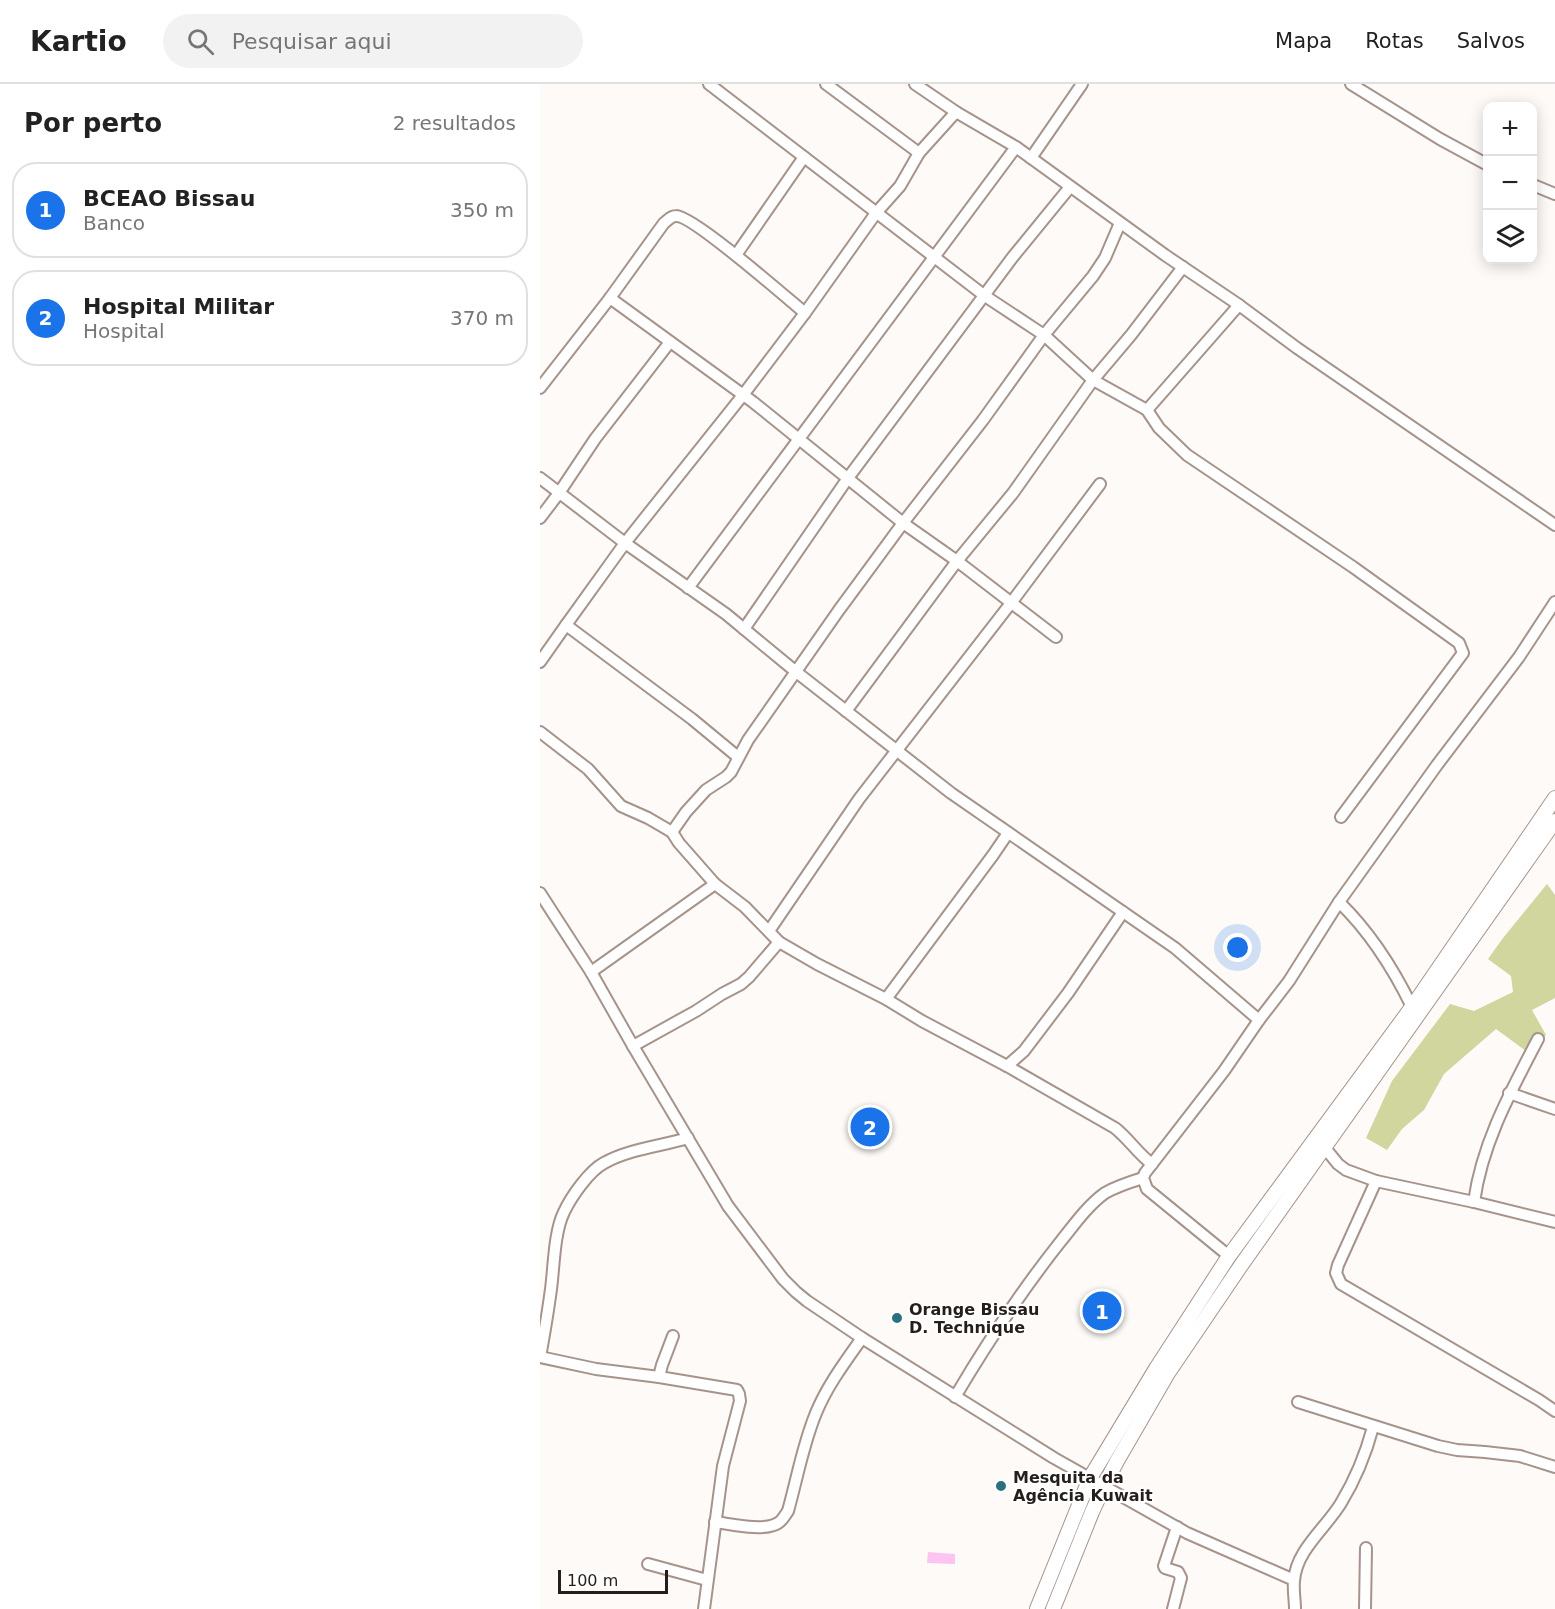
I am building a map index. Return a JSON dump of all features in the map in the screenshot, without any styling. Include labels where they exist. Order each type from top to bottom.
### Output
[{"type":"main road","points":[[1036,1609],[1090,1478],[1157,1367],[1229,1256],[1412,1006],[1555,798]]},
{"type":"main road","points":[[1053,1609],[1104,1486],[1168,1373],[1242,1264],[1555,821]]},
{"type":"street","points":[[709,84],[985,296],[1044,335],[1094,380],[1148,410],[1159,428],[1187,455],[1353,567],[1459,643],[1463,653],[1341,817]]},
{"type":"street","points":[[826,84],[920,153]]},
{"type":"street","points":[[915,84],[956,112],[1016,147],[1298,348],[1555,525]]},
{"type":"street","points":[[1031,158],[1082,84]]},
{"type":"street","points":[[1351,84],[1440,139],[1483,162]]},
{"type":"street","points":[[540,662],[625,543],[743,396],[876,213],[900,186],[920,153],[956,112]]},
{"type":"street","points":[[688,588],[1016,147]]},
{"type":"street","points":[[736,255],[804,157]]},
{"type":"street","points":[[744,629],[848,478],[1012,258],[1070,187]]},
{"type":"street","points":[[1537,187],[1555,194]]},
{"type":"street","points":[[540,388],[610,298],[664,223],[674,216],[689,221],[736,255],[805,313]]},
{"type":"street","points":[[672,832],[706,790],[726,777],[795,671],[903,523],[983,420],[1044,335],[1093,276],[1105,258],[1120,223]]},
{"type":"street","points":[[846,711],[957,561],[1019,484],[1094,380],[1183,267]]},
{"type":"street","points":[[610,298],[800,439],[903,523],[1056,637]]},
{"type":"street","points":[[1148,410],[1239,305]]},
{"type":"street","points":[[540,518],[595,439],[670,342]]},
{"type":"street","points":[[540,478],[625,543],[726,614],[951,793],[1175,948],[1259,1020]]},
{"type":"street","points":[[769,931],[834,834],[1100,484]]},
{"type":"street","points":[[955,1397],[1022,1292],[1070,1229],[1102,1195],[1123,1184],[1143,1178],[1224,1071],[1289,981],[1339,902],[1437,765],[1519,657],[1555,603]]},
{"type":"street","points":[[566,625],[692,719],[738,757]]},
{"type":"street","points":[[540,732],[588,769],[621,806],[672,832],[715,884],[745,907],[779,942],[886,999],[1115,1128],[1152,1164]]},
{"type":"street","points":[[886,999],[1008,833]]},
{"type":"street","points":[[591,972],[715,884]]},
{"type":"street","points":[[540,893],[591,972],[728,1206],[783,1279],[807,1301],[1054,1458],[1177,1527],[1294,1580]]},
{"type":"street","points":[[1339,902],[1379,948],[1412,1006]]},
{"type":"street","points":[[1007,1066],[1024,1051],[1062,1002],[1123,912]]},
{"type":"street","points":[[633,1046],[741,984],[779,942]]},
{"type":"street","points":[[1474,1202],[1477,1181],[1495,1125],[1538,1039]]},
{"type":"street","points":[[1509,1093],[1555,1109]]},
{"type":"street","points":[[688,1138],[606,1162],[592,1172],[563,1213],[545,1288],[540,1357],[596,1369],[737,1390],[740,1401],[723,1466],[704,1609]]},
{"type":"street","points":[[1325,1148],[1346,1170],[1376,1181],[1555,1222]]},
{"type":"street","points":[[1143,1178],[1147,1189],[1229,1256]]},
{"type":"street","points":[[1376,1181],[1338,1265],[1336,1273],[1341,1284],[1555,1411]]},
{"type":"street","points":[[659,1377],[673,1336]]},
{"type":"street","points":[[715,1522],[759,1527],[777,1524],[783,1519],[788,1511],[809,1433],[826,1391],[862,1338]]},
{"type":"street","points":[[1298,1402],[1373,1427],[1457,1450],[1520,1456],[1555,1467]]},
{"type":"street","points":[[1295,1609],[1294,1580],[1298,1565],[1303,1554],[1340,1505],[1349,1489],[1373,1427]]},
{"type":"street","points":[[1173,1609],[1180,1577],[1178,1572],[1165,1568],[1164,1562],[1177,1527]]},
{"type":"street","points":[[1365,1609],[1366,1548]]},
{"type":"street","points":[[648,1564],[707,1580]]},
{"type":"green space","points":[[1547,884],[1555,895],[1555,998],[1532,1010],[1546,1035],[1533,1056],[1496,1029],[1444,1074],[1424,1110],[1402,1129],[1387,1150],[1366,1138],[1392,1081],[1450,1004],[1474,1011],[1513,992],[1511,976],[1488,959]]},
{"type":"shaded area","points":[[928,1552],[955,1554],[955,1564],[927,1563]]},
{"type":"place","name":"Hospital Militar","points":[[870,1127]]},
{"type":"place","name":"BCEAO Bissau","points":[[1102,1311]]},
{"type":"place","name":"Orange Bissau D. Technique","points":[[897,1318]]},
{"type":"place","name":"Mesquita da Agência Kuwait","points":[[1001,1486]]}]
